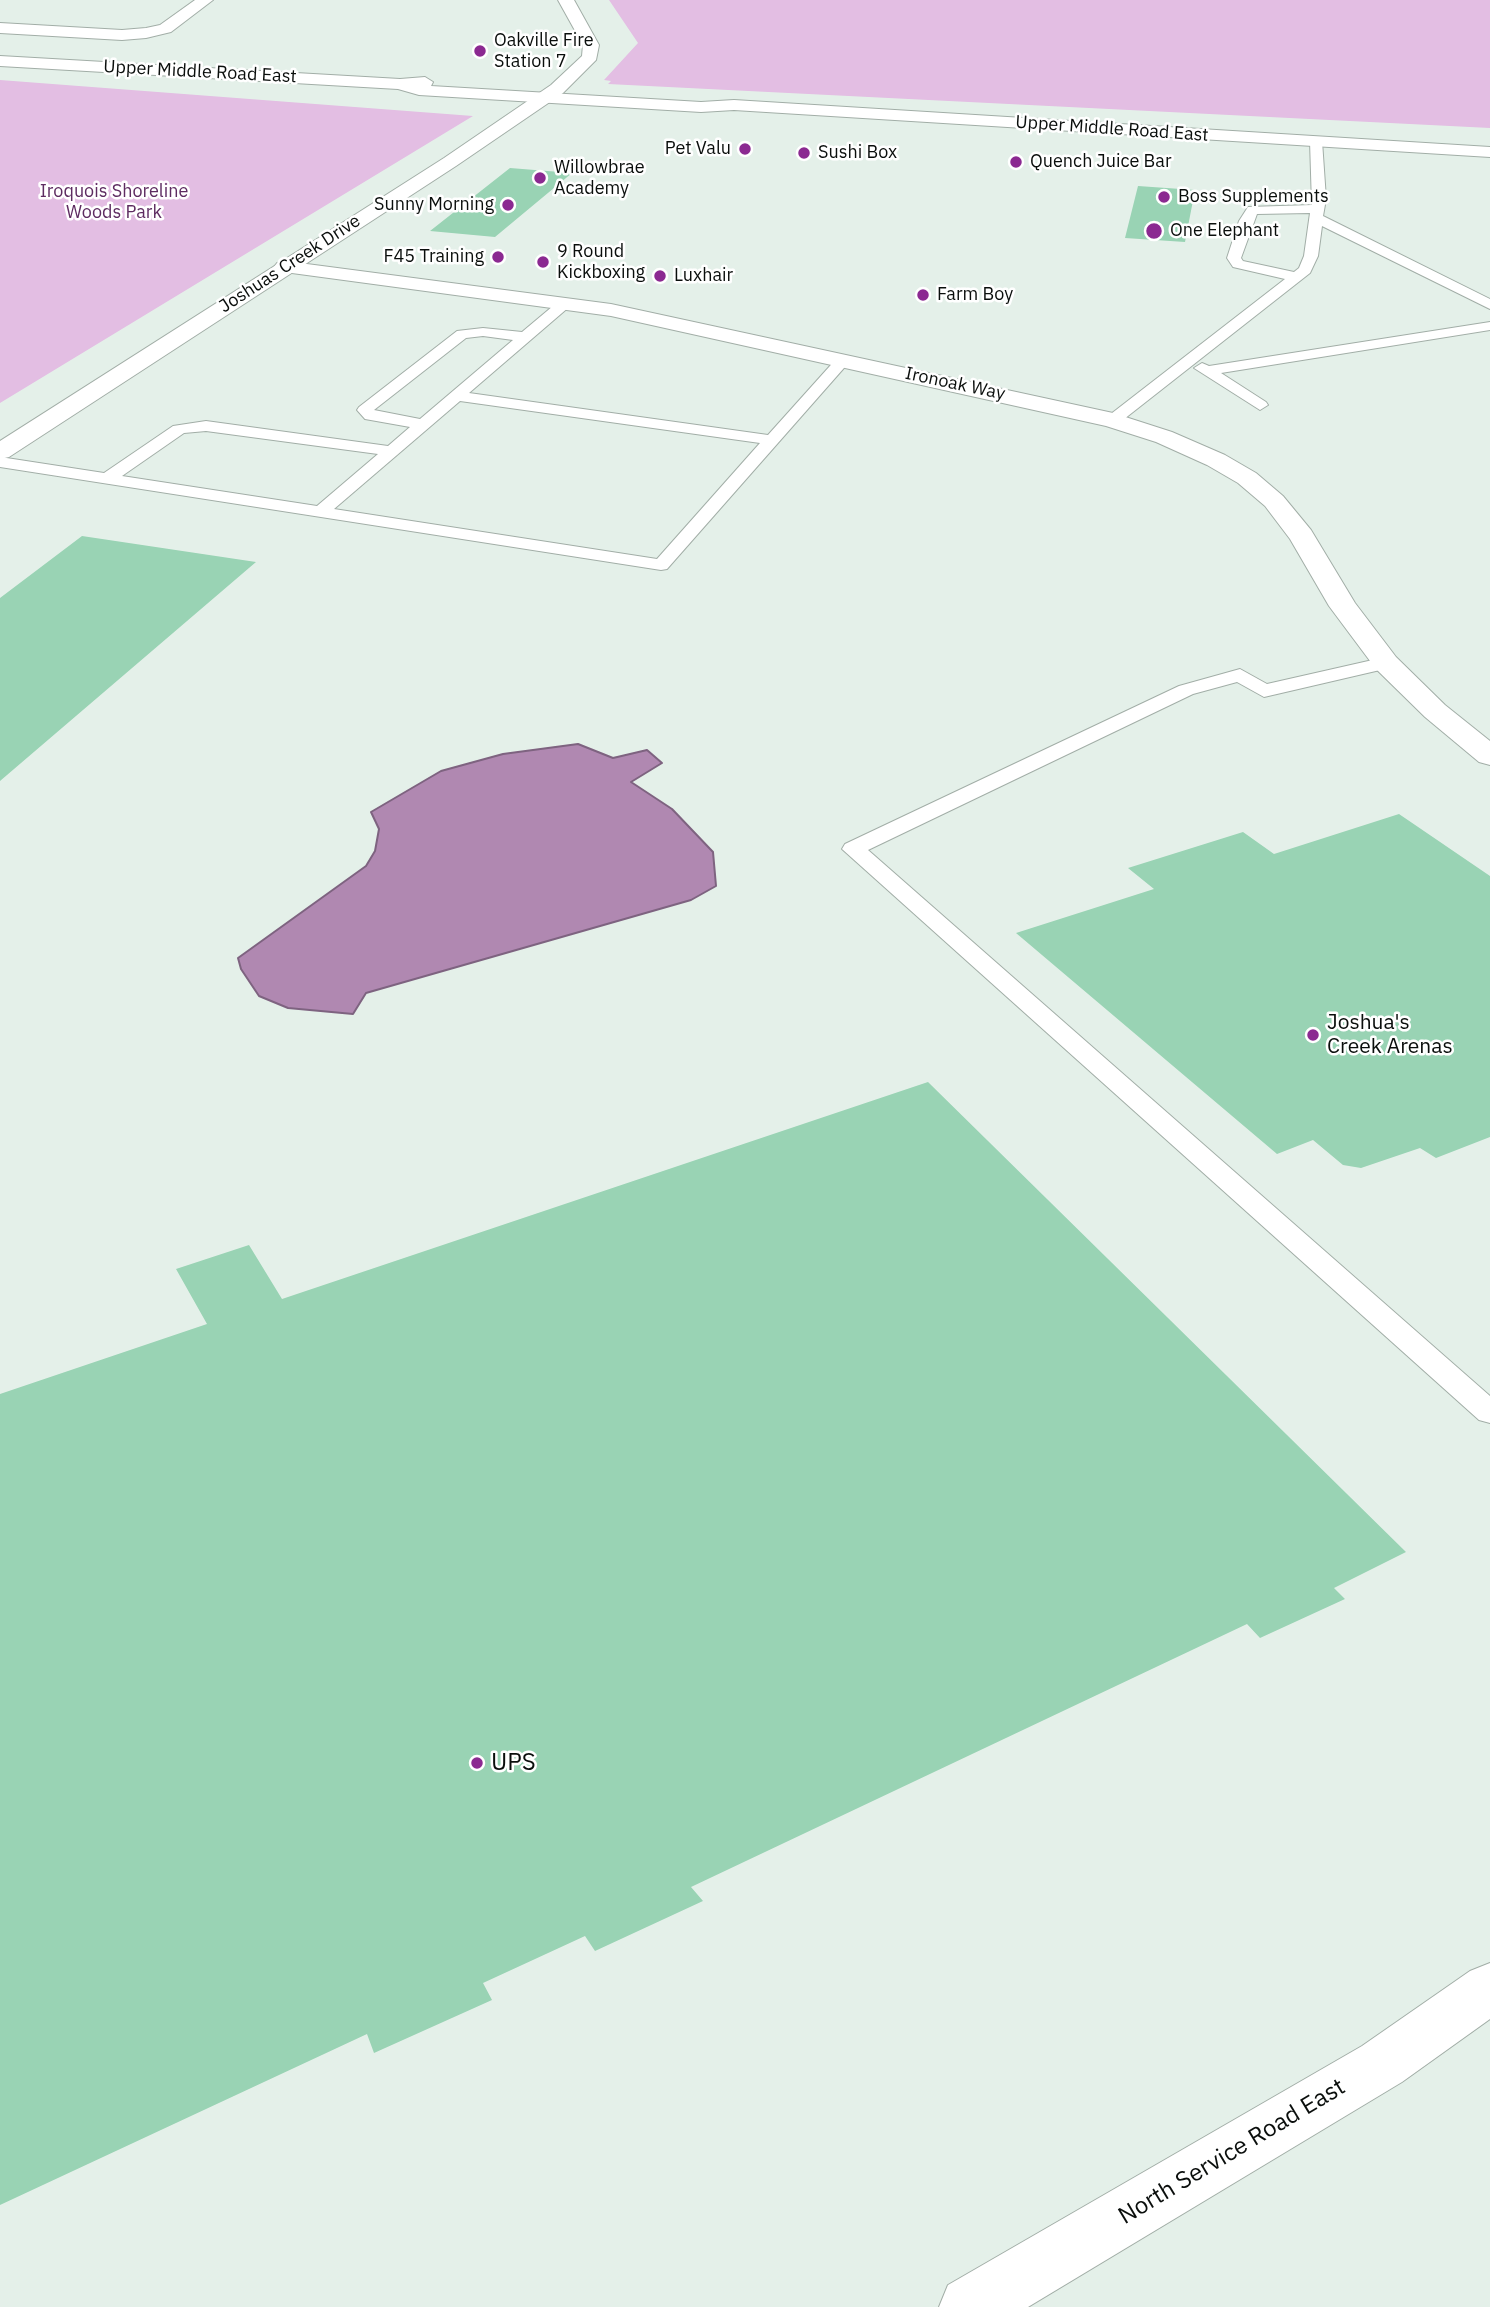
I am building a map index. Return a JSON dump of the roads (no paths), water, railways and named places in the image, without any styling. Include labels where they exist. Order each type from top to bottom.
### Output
[{"type":"street","points":[[0,28],[122,35],[146,33],[165,29],[205,0]]},
{"type":"street","name":"Joshuas Creek Drive","points":[[0,452],[552,93],[590,57],[591,46],[566,0]]},
{"type":"street","name":"Upper Middle Road East","points":[[0,61],[400,84],[419,90],[552,93],[701,107],[734,105],[1490,152]]},
{"type":"street","name":"Ironoak Way","points":[[284,267],[564,303],[664,321],[1113,420],[1164,437],[1216,460],[1247,478],[1274,501],[1302,536],[1343,606],[1386,663],[1435,711],[1490,756]]},
{"type":"street","name":"North Service Road East","points":[[970,2307],[1382,2064],[1490,1989]]},
{"type":"lane","points":[[1113,420],[1305,270],[1311,256],[1317,213],[1316,141]]},
{"type":"lane","points":[[1297,277],[1251,268],[1238,264],[1234,258],[1253,209],[1317,213],[1490,305]]},
{"type":"lane","points":[[320,513],[564,303]]},
{"type":"lane","points":[[1207,372],[1490,326]]},
{"type":"lane","points":[[422,424],[371,416],[365,410],[461,334],[483,332],[525,337]]},
{"type":"lane","points":[[0,462],[661,565],[843,360]]},
{"type":"lane","points":[[1188,360],[1260,405]]},
{"type":"lane","points":[[456,396],[772,440]]},
{"type":"lane","points":[[107,479],[179,429],[192,427],[206,426],[390,451]]},
{"type":"lane","points":[[1386,663],[1264,691],[1240,675],[1186,690],[853,849],[1490,1413]]},
{"type":"place","name":"Oakville Fire Station 7","points":[[480,51]]},
{"type":"place","name":"Pet Valu","points":[[745,149]]},
{"type":"place","name":"Sushi Box","points":[[804,153]]},
{"type":"place","name":"Quench Juice Bar","points":[[1016,162]]},
{"type":"place","name":"Willowbrae Academy","points":[[540,178]]},
{"type":"place","name":"Boss Supplements","points":[[1164,197]]},
{"type":"place","name":"Sunny Morning","points":[[508,205]]},
{"type":"place","name":"One Elephant","points":[[1154,231]]},
{"type":"place","name":"F45 Training","points":[[498,257]]},
{"type":"place","name":"9 Round Kickboxing","points":[[543,262]]},
{"type":"place","name":"Luxhair","points":[[660,276]]},
{"type":"place","name":"Farm Boy","points":[[923,295]]},
{"type":"place","name":"Joshua's Creek Arenas","points":[[1313,1035]]},
{"type":"place","name":"UPS","points":[[477,1763]]},
{"type":"park label","name":"Iroquois Shoreline Woods Park","points":[[114,202]]}]
